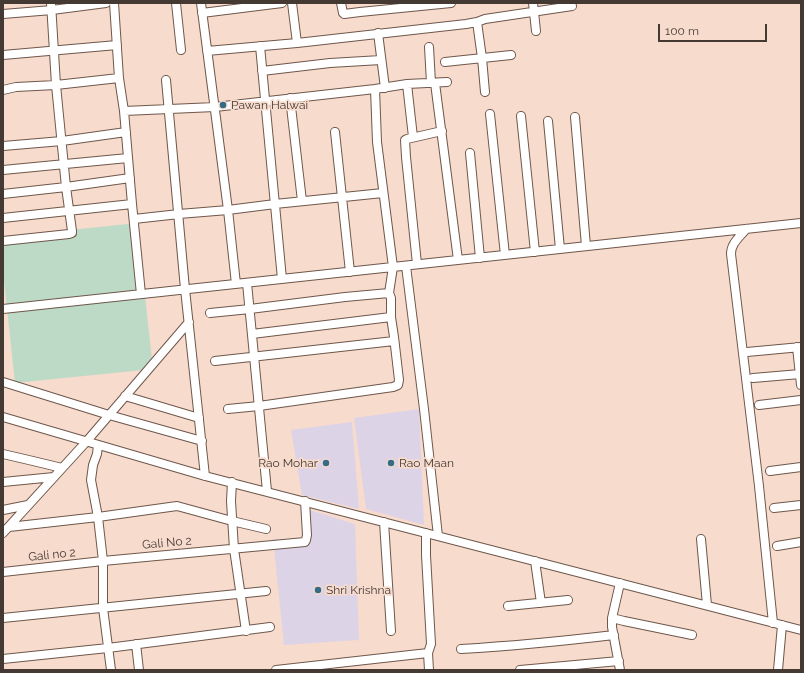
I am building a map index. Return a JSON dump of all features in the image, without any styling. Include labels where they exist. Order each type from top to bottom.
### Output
[{"type":"street","points":[[3,14],[52,6],[106,3]]},
{"type":"street","points":[[114,3],[119,78],[124,110],[141,294]]},
{"type":"street","points":[[176,3],[181,50]]},
{"type":"street","points":[[201,3],[228,210],[236,284]]},
{"type":"street","points":[[202,13],[282,3]]},
{"type":"street","points":[[292,3],[297,43]]},
{"type":"street","points":[[341,3],[344,14],[451,3]]},
{"type":"street","points":[[533,3],[536,31]]},
{"type":"street","points":[[3,241],[72,233],[56,85],[52,6]]},
{"type":"street","points":[[207,51],[297,43],[477,22],[485,19],[572,6]]},
{"type":"street","points":[[477,22],[485,92]]},
{"type":"street","points":[[378,33],[385,88]]},
{"type":"street","points":[[3,55],[117,46]]},
{"type":"street","points":[[260,46],[282,279]]},
{"type":"street","points":[[429,47],[433,83],[442,131],[458,260]]},
{"type":"street","points":[[445,62],[511,55]]},
{"type":"street","points":[[262,71],[330,63],[381,60]]},
{"type":"street","points":[[3,90],[16,87],[56,85],[119,78]]},
{"type":"street","points":[[166,80],[185,289],[205,476]]},
{"type":"street","points":[[124,110],[215,107],[385,88],[407,84],[447,82]]},
{"type":"street","points":[[407,84],[413,138]]},
{"type":"street","points":[[228,409],[394,387],[398,385],[399,380],[389,293],[393,267],[376,142],[375,89]]},
{"type":"street","points":[[290,98],[302,201]]},
{"type":"street","points":[[490,114],[505,255]]},
{"type":"street","points":[[521,116],[536,252]]},
{"type":"street","points":[[575,117],[586,246]]},
{"type":"street","points":[[548,120],[560,249]]},
{"type":"street","points":[[417,264],[405,143],[407,139],[442,131]]},
{"type":"street","points":[[3,146],[62,141],[126,132]]},
{"type":"street","points":[[335,132],[350,272]]},
{"type":"street","points":[[470,153],[480,258]]},
{"type":"street","points":[[3,170],[128,158]]},
{"type":"street","points":[[3,194],[66,188],[130,178]]},
{"type":"street","points":[[134,219],[383,193]]},
{"type":"street","points":[[3,218],[132,204]]},
{"type":"street","points":[[3,309],[801,223]]},
{"type":"street","points":[[746,229],[734,243],[731,249],[731,254],[759,486],[773,623]]},
{"type":"street","points":[[406,266],[438,536]]},
{"type":"street","points":[[247,283],[267,491]]},
{"type":"street","points":[[210,313],[345,296],[389,293]]},
{"type":"street","points":[[252,334],[391,317]]},
{"type":"street","points":[[6,530],[86,442],[189,322]]},
{"type":"street","points":[[215,361],[394,341]]},
{"type":"street","points":[[747,352],[799,347],[801,385]]},
{"type":"street","points":[[752,378],[800,374]]},
{"type":"street","points":[[3,382],[202,442]]},
{"type":"street","points":[[125,396],[199,418]]},
{"type":"street","points":[[759,405],[801,400]]},
{"type":"street","points":[[3,417],[205,476],[801,630]]},
{"type":"street","points":[[98,445],[91,480],[98,517],[103,561],[103,608],[111,670]]},
{"type":"street","points":[[3,454],[62,468]]},
{"type":"street","points":[[770,471],[801,467]]},
{"type":"street","points":[[3,482],[54,477]]},
{"type":"street","points":[[232,482],[231,501],[234,549],[246,631]]},
{"type":"street","name":"Gali No 2","points":[[103,561],[305,542],[307,535],[305,501]]},
{"type":"street","points":[[3,510],[28,505]]},
{"type":"street","points":[[774,508],[801,505]]},
{"type":"street","points":[[6,530],[177,506],[232,521],[266,528]]},
{"type":"street","points":[[384,522],[391,631]]},
{"type":"street","points":[[426,532],[431,644],[428,653],[428,670]]},
{"type":"street","points":[[700,539],[707,605]]},
{"type":"street","points":[[777,546],[801,542]]},
{"type":"street","name":"Gali no 2","points":[[3,572],[103,561]]},
{"type":"street","points":[[536,561],[540,603]]},
{"type":"street","points":[[620,583],[612,618],[620,670]]},
{"type":"street","points":[[3,618],[266,591]]},
{"type":"street","points":[[508,606],[568,600]]},
{"type":"street","points":[[612,618],[692,636]]},
{"type":"street","points":[[778,670],[782,626]]},
{"type":"street","points":[[3,659],[108,648],[270,627]]},
{"type":"street","points":[[461,649],[538,644],[614,635]]},
{"type":"street","points":[[136,644],[138,670]]},
{"type":"street","points":[[276,670],[329,667],[428,653]]},
{"type":"street","points":[[520,670],[618,661]]},
{"type":"shaded area","name":"Rao Maan","points":[[419,409],[424,525],[366,509],[354,418]]},
{"type":"shaded area","name":"Rao Mohar","points":[[352,422],[359,509],[302,495],[291,430]]},
{"type":"shaded area","name":"Shri Krishna","points":[[300,507],[355,524],[359,640],[284,645],[273,539],[303,540]]},
{"type":"green space","points":[[137,223],[153,369],[15,383],[3,271],[3,237]]},
{"type":"place","name":"Pawan Halwai","points":[[223,105]]},
{"type":"place","name":"Rao Mohar","points":[[326,463]]},
{"type":"place","name":"Rao Maan","points":[[391,463]]},
{"type":"place","name":"Shri Krishna","points":[[318,590]]}]
